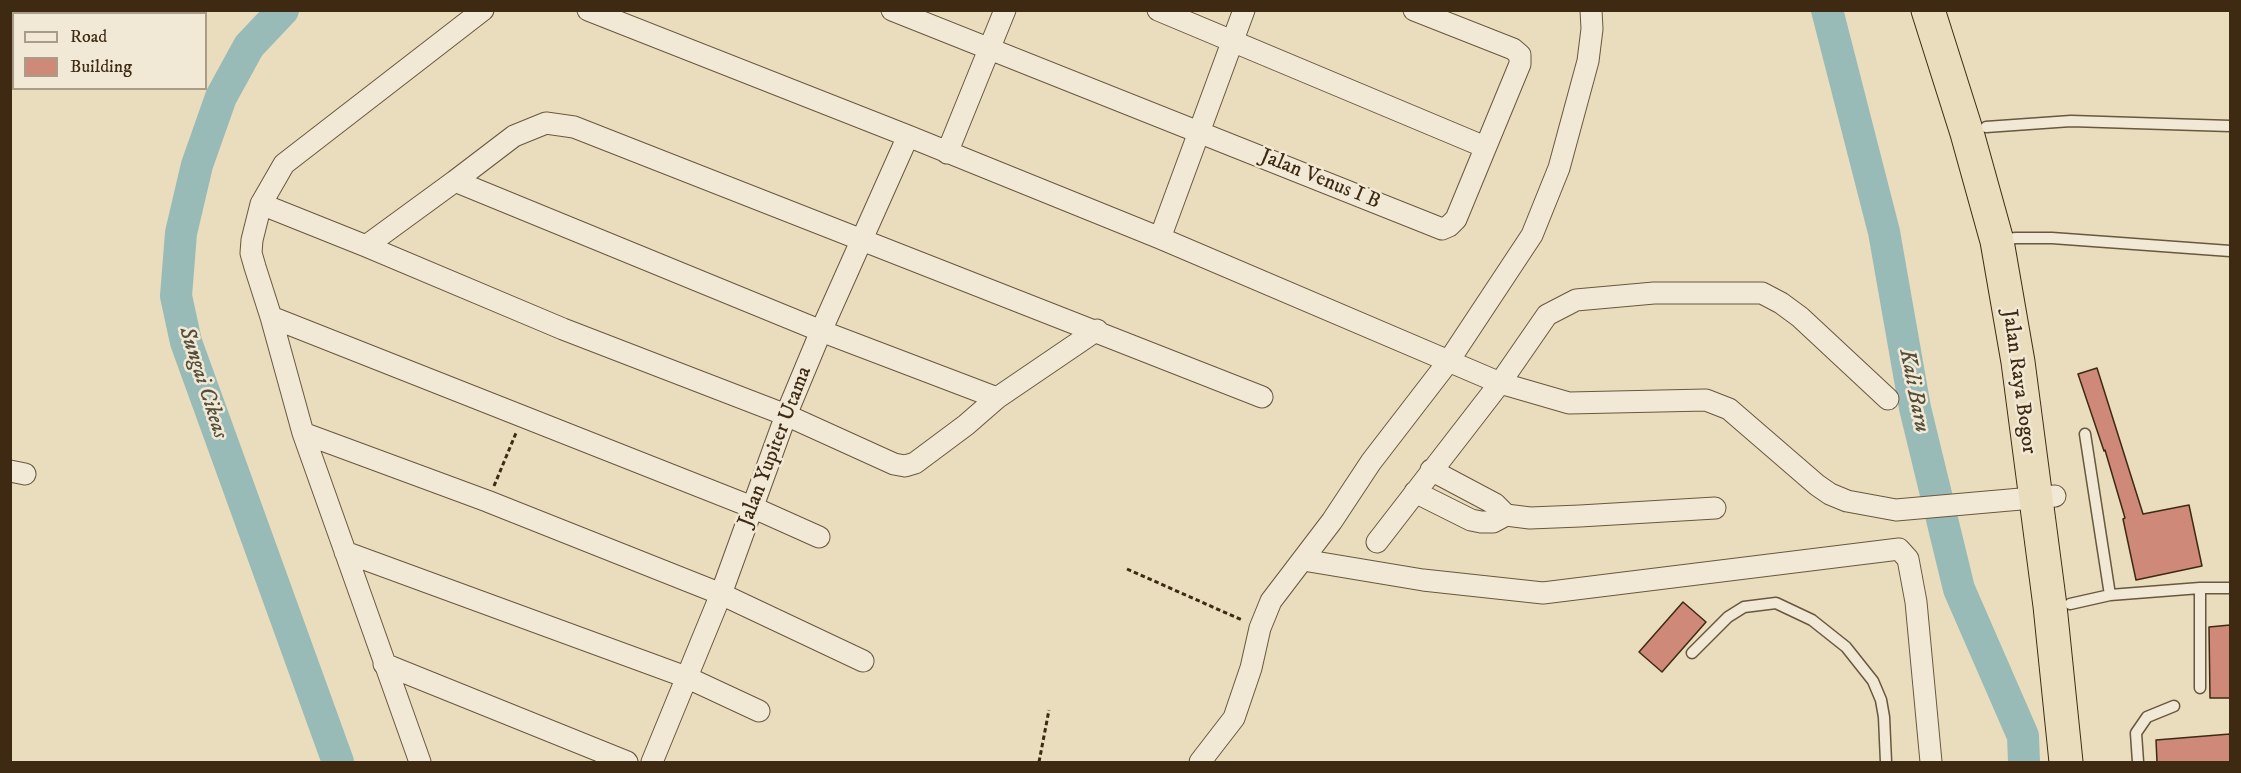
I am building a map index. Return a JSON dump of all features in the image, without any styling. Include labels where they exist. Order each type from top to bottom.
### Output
[{"type":"highway","name":"Jalan Raya Bogor","points":[[1928,10],[1967,133],[2006,239]]},
{"type":"highway","name":"Jalan Raya Bogor","points":[[1949,10],[1986,127],[2006,239],[2037,361],[2033,497],[2049,606],[2066,762]]},
{"type":"highway","name":"Jalan Raya Bogor","points":[[2033,497],[2070,604],[2087,762]]},
{"type":"street","points":[[420,762],[303,433],[251,253],[252,240],[261,204],[284,164],[483,10]]},
{"type":"street","points":[[588,10],[617,15],[947,153],[1160,238],[1500,383],[1569,403],[1706,400],[1729,409],[1830,494],[1847,501],[1896,510],[2033,497]]},
{"type":"street","name":"Jalan Venus I B","points":[[892,10],[1442,230],[1456,219],[1485,147]]},
{"type":"street","points":[[947,153],[1005,10]]},
{"type":"street","points":[[1158,10],[1485,147],[1520,64],[1520,55],[1513,49],[1414,10]]},
{"type":"street","points":[[1160,238],[1244,10]]},
{"type":"street","points":[[1200,762],[1234,718],[1270,601],[1303,560],[1371,462],[1448,362],[1532,235],[1559,168],[1588,61],[1592,29],[1591,10]]},
{"type":"street","points":[[366,246],[514,136],[546,123],[574,127],[1097,330],[1262,397]]},
{"type":"street","name":"Jalan Yupiter Utama","points":[[652,762],[721,594],[786,415],[908,135]]},
{"type":"street","points":[[455,181],[821,331],[997,398]]},
{"type":"street","points":[[261,204],[563,329],[786,415],[894,464],[905,466],[924,456],[966,425],[997,398],[1097,330]]},
{"type":"street","points":[[1377,542],[1500,383],[1547,315],[1576,300],[1654,293],[1762,293],[1800,317],[1887,399]]},
{"type":"street","points":[[271,317],[752,507],[819,537]]},
{"type":"street","points":[[303,433],[488,501],[721,594],[863,661]]},
{"type":"street","points":[[1431,470],[1495,504],[1506,515]]},
{"type":"street","points":[[1415,492],[1471,520],[1493,522],[1506,515],[1530,518],[1715,508]]},
{"type":"street","points":[[1303,560],[1423,580],[1543,593],[1899,549],[1908,559],[1916,602],[1931,762]]},
{"type":"street","points":[[345,552],[686,677],[759,711]]},
{"type":"street","points":[[384,664],[627,762]]},
{"type":"lane","points":[[1986,127],[2071,121],[2230,126]]},
{"type":"lane","points":[[2006,239],[2052,238],[2230,250]]},
{"type":"lane","points":[[2085,434],[2110,595]]},
{"type":"lane","points":[[2200,588],[2200,688]]},
{"type":"lane","points":[[2070,604],[2110,595],[2230,588]]},
{"type":"lane","points":[[1692,653],[1728,618],[1744,607],[1776,603],[1812,620],[1845,647],[1873,681],[1881,700],[1884,717],[1886,762]]},
{"type":"lane","points":[[2138,762],[2136,733],[2147,717],[2174,706]]},
{"type":"path","points":[[488,501],[516,433],[525,418]]},
{"type":"path","points":[[1127,569],[1260,628]]},
{"type":"path","points":[[1039,762],[1049,710]]},
{"type":"building","points":[[2097,368],[2143,514],[2189,505],[2202,566],[2136,580],[2123,519],[2125,518],[2105,450],[2078,374]]},
{"type":"building","points":[[1683,602],[1706,622],[1662,672],[1639,652]]},
{"type":"building","points":[[2230,625],[2230,698],[2210,698],[2209,627]]},
{"type":"building","points":[[2230,734],[2230,762],[2157,762],[2156,740]]},
{"type":"waterway","name":"Sungai Cikeas","points":[[283,10],[249,46],[221,97],[197,165],[181,233],[176,296],[186,342],[338,762]]},
{"type":"waterway","name":"Kali Baru","points":[[1827,10],[1884,232],[1915,408],[1959,589],[2023,736],[2024,762]]}]
